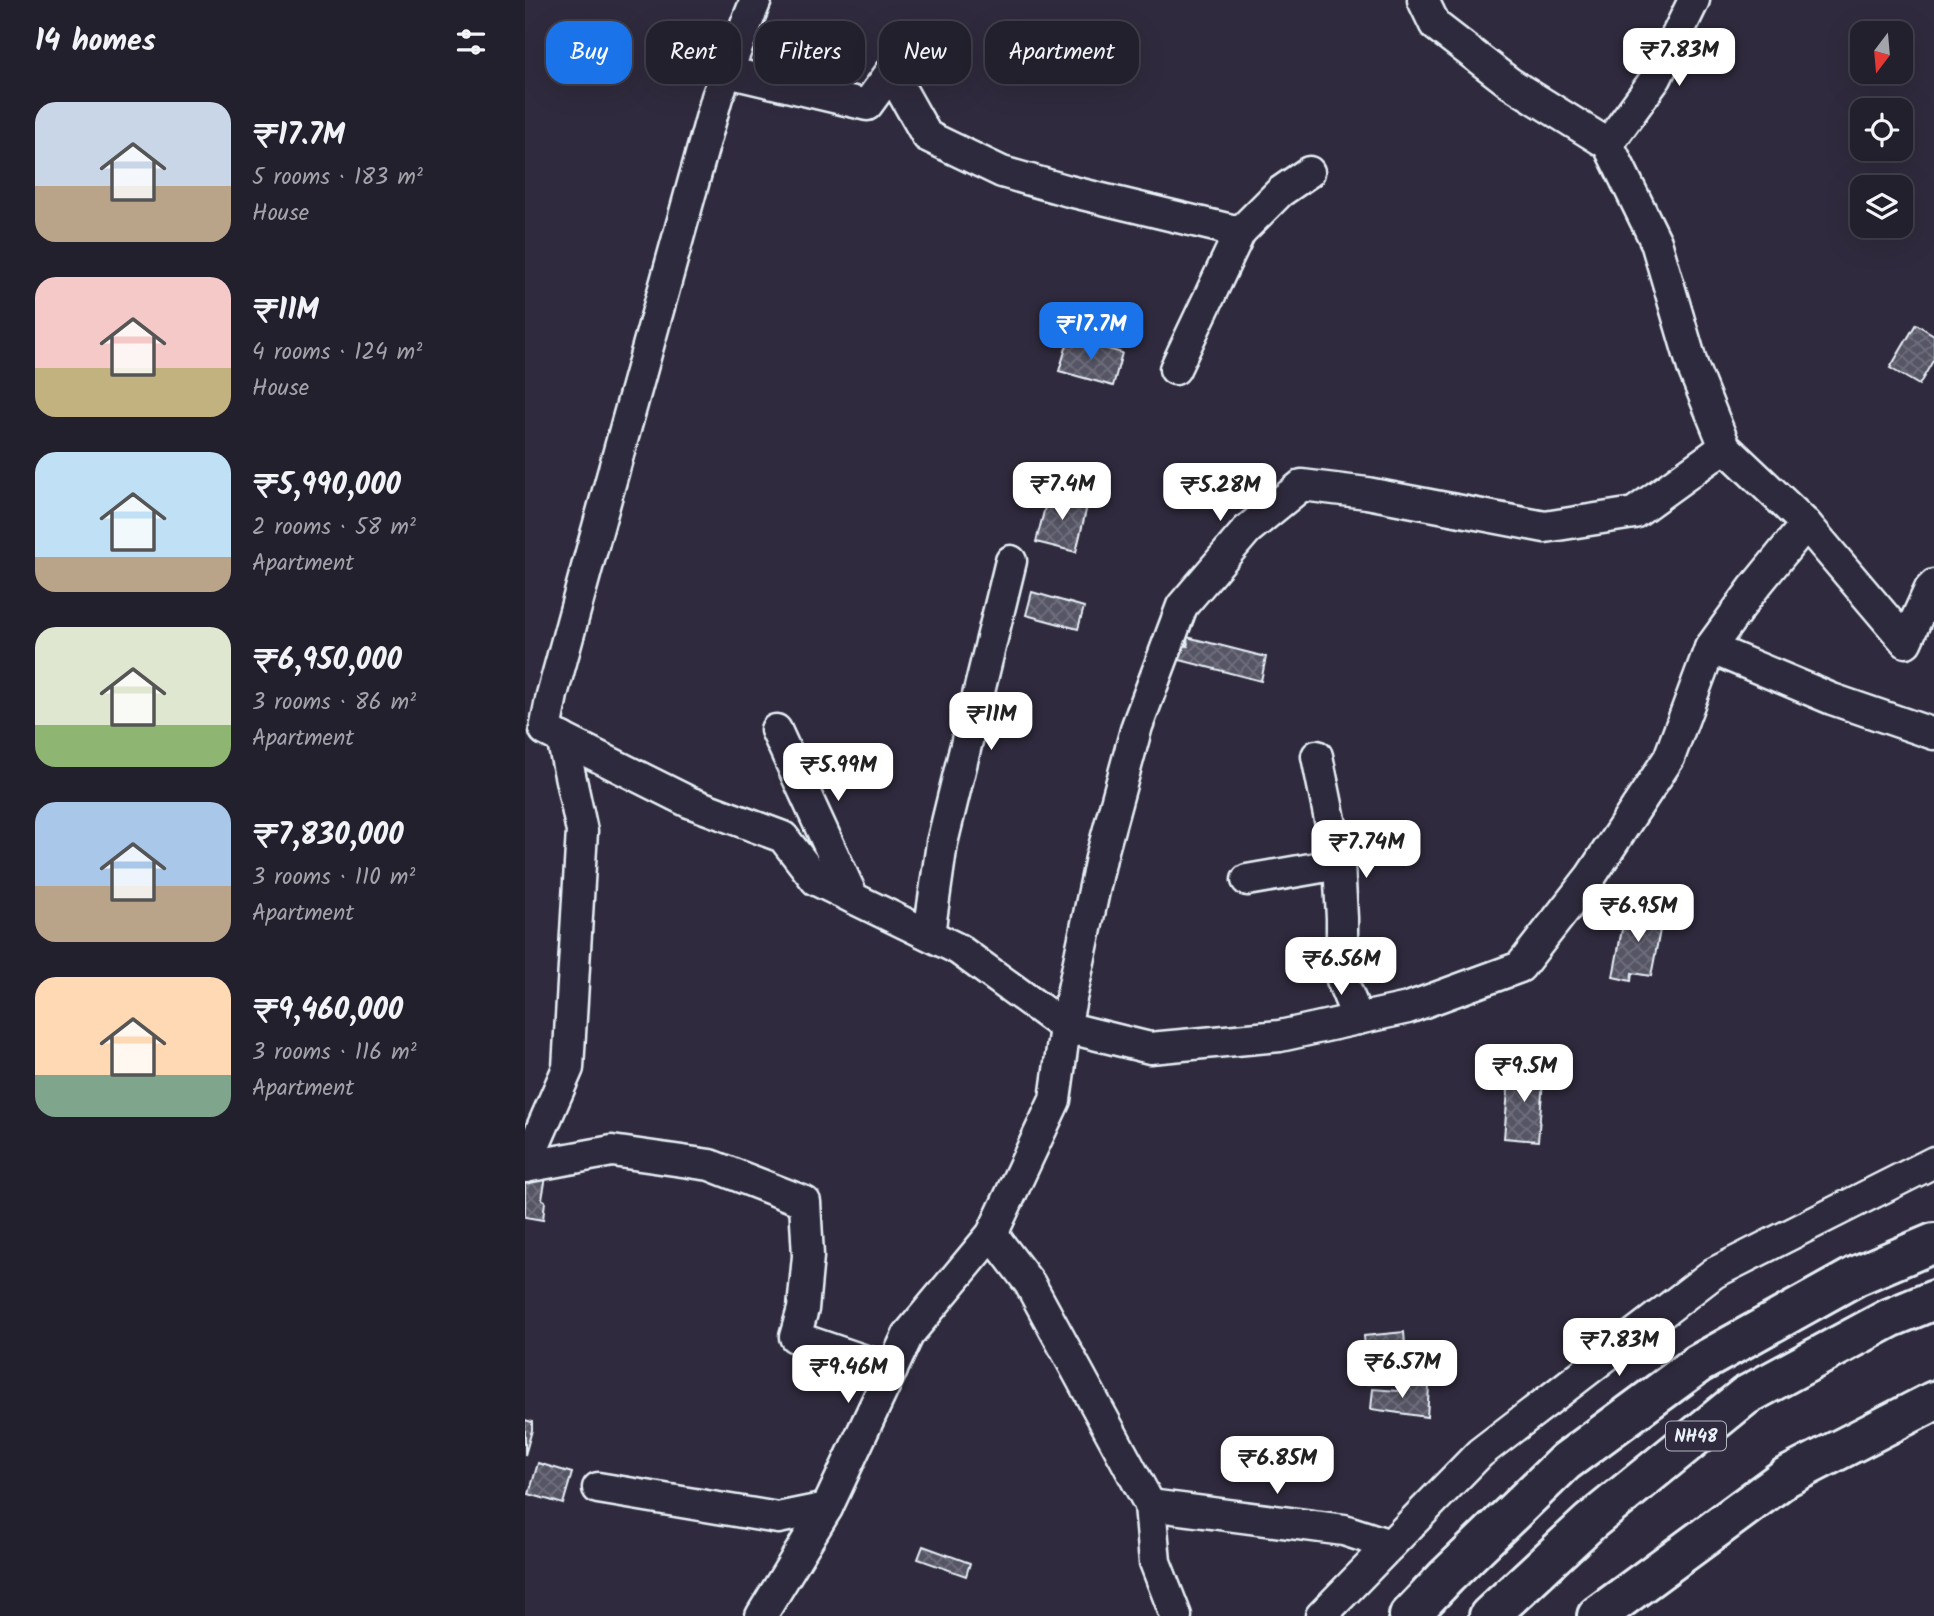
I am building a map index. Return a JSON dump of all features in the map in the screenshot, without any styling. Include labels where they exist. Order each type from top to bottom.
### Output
[{"type":"highway","name":"NH48","points":[[1409,1616],[1565,1462],[1698,1364],[1856,1276],[1934,1243]]},
{"type":"highway","name":"NH48","points":[[1489,1616],[1590,1522],[1745,1396],[1890,1318],[1934,1300]]},
{"type":"highway","points":[[1597,1616],[1786,1477],[1934,1401]]},
{"type":"street","points":[[741,37],[756,0]]},
{"type":"street","points":[[1423,0],[1436,25],[1510,83],[1608,144],[1656,242],[1693,368],[1725,447],[1806,524],[1906,642],[1934,585]]},
{"type":"street","points":[[1608,144],[1656,78],[1694,0]]},
{"type":"street","points":[[741,75],[867,105],[891,72],[927,136],[1002,172],[1240,232]]},
{"type":"street","points":[[722,84],[544,726],[582,831],[568,1068],[525,1167],[612,1151],[710,1165],[805,1202],[808,1256],[803,1309],[795,1337],[892,1370]]},
{"type":"street","points":[[1175,369],[1240,232],[1280,192],[1309,172]]},
{"type":"street","points":[[761,1616],[827,1508],[908,1335],[992,1234],[1055,1100],[1065,1027],[1101,859],[1136,726],[1182,606],[1247,530],[1302,485],[1367,493],[1545,527],[1634,513],[1725,447]]},
{"type":"street","points":[[544,726],[689,802],[783,838],[815,880],[958,949],[1065,1027],[1150,1048],[1280,1036],[1408,1008],[1520,967],[1591,876],[1669,758],[1710,648],[1753,589],[1806,524]]},
{"type":"street","points":[[929,934],[942,843],[1011,561]]},
{"type":"street","points":[[1710,648],[1832,699],[1934,734]]},
{"type":"street","points":[[776,730],[853,898]]},
{"type":"street","points":[[1317,756],[1339,864],[1342,979],[1358,1019]]},
{"type":"street","points":[[1247,880],[1339,864]]},
{"type":"street","points":[[1321,1616],[1480,1453],[1714,1273],[1934,1162]]},
{"type":"street","points":[[992,1234],[1030,1284],[1150,1505],[1155,1562],[1176,1616]]},
{"type":"street","points":[[599,1488],[778,1518],[827,1508]]},
{"type":"street","points":[[1150,1505],[1344,1530],[1390,1545]]},
{"type":"building","points":[[1916,324],[1934,335],[1934,359],[1919,385],[1890,368]]},
{"type":"building","points":[[1069,338],[1122,353],[1113,386],[1059,371]]},
{"type":"building","points":[[1049,492],[1088,502],[1076,552],[1036,542]]},
{"type":"building","points":[[1032,592],[1084,607],[1078,629],[1026,615]]},
{"type":"building","points":[[1187,637],[1266,657],[1261,681],[1180,660],[1181,645],[1188,646]]},
{"type":"building","points":[[1626,908],[1663,915],[1651,976],[1632,973],[1631,981],[1613,977]]},
{"type":"building","points":[[1510,1066],[1544,1069],[1538,1141],[1504,1138]]},
{"type":"building","points":[[525,1176],[546,1177],[542,1199],[545,1201],[543,1220],[525,1217]]},
{"type":"building","points":[[1404,1332],[1406,1357],[1426,1355],[1428,1378],[1368,1384],[1364,1336]]},
{"type":"building","points":[[1399,1385],[1429,1387],[1427,1417],[1371,1409],[1373,1389],[1398,1391]]},
{"type":"building","points":[[525,1420],[532,1422],[532,1430],[525,1455]]},
{"type":"building","points":[[538,1463],[572,1473],[563,1504],[529,1494]]},
{"type":"building","points":[[923,1546],[970,1563],[966,1576],[918,1559]]}]
